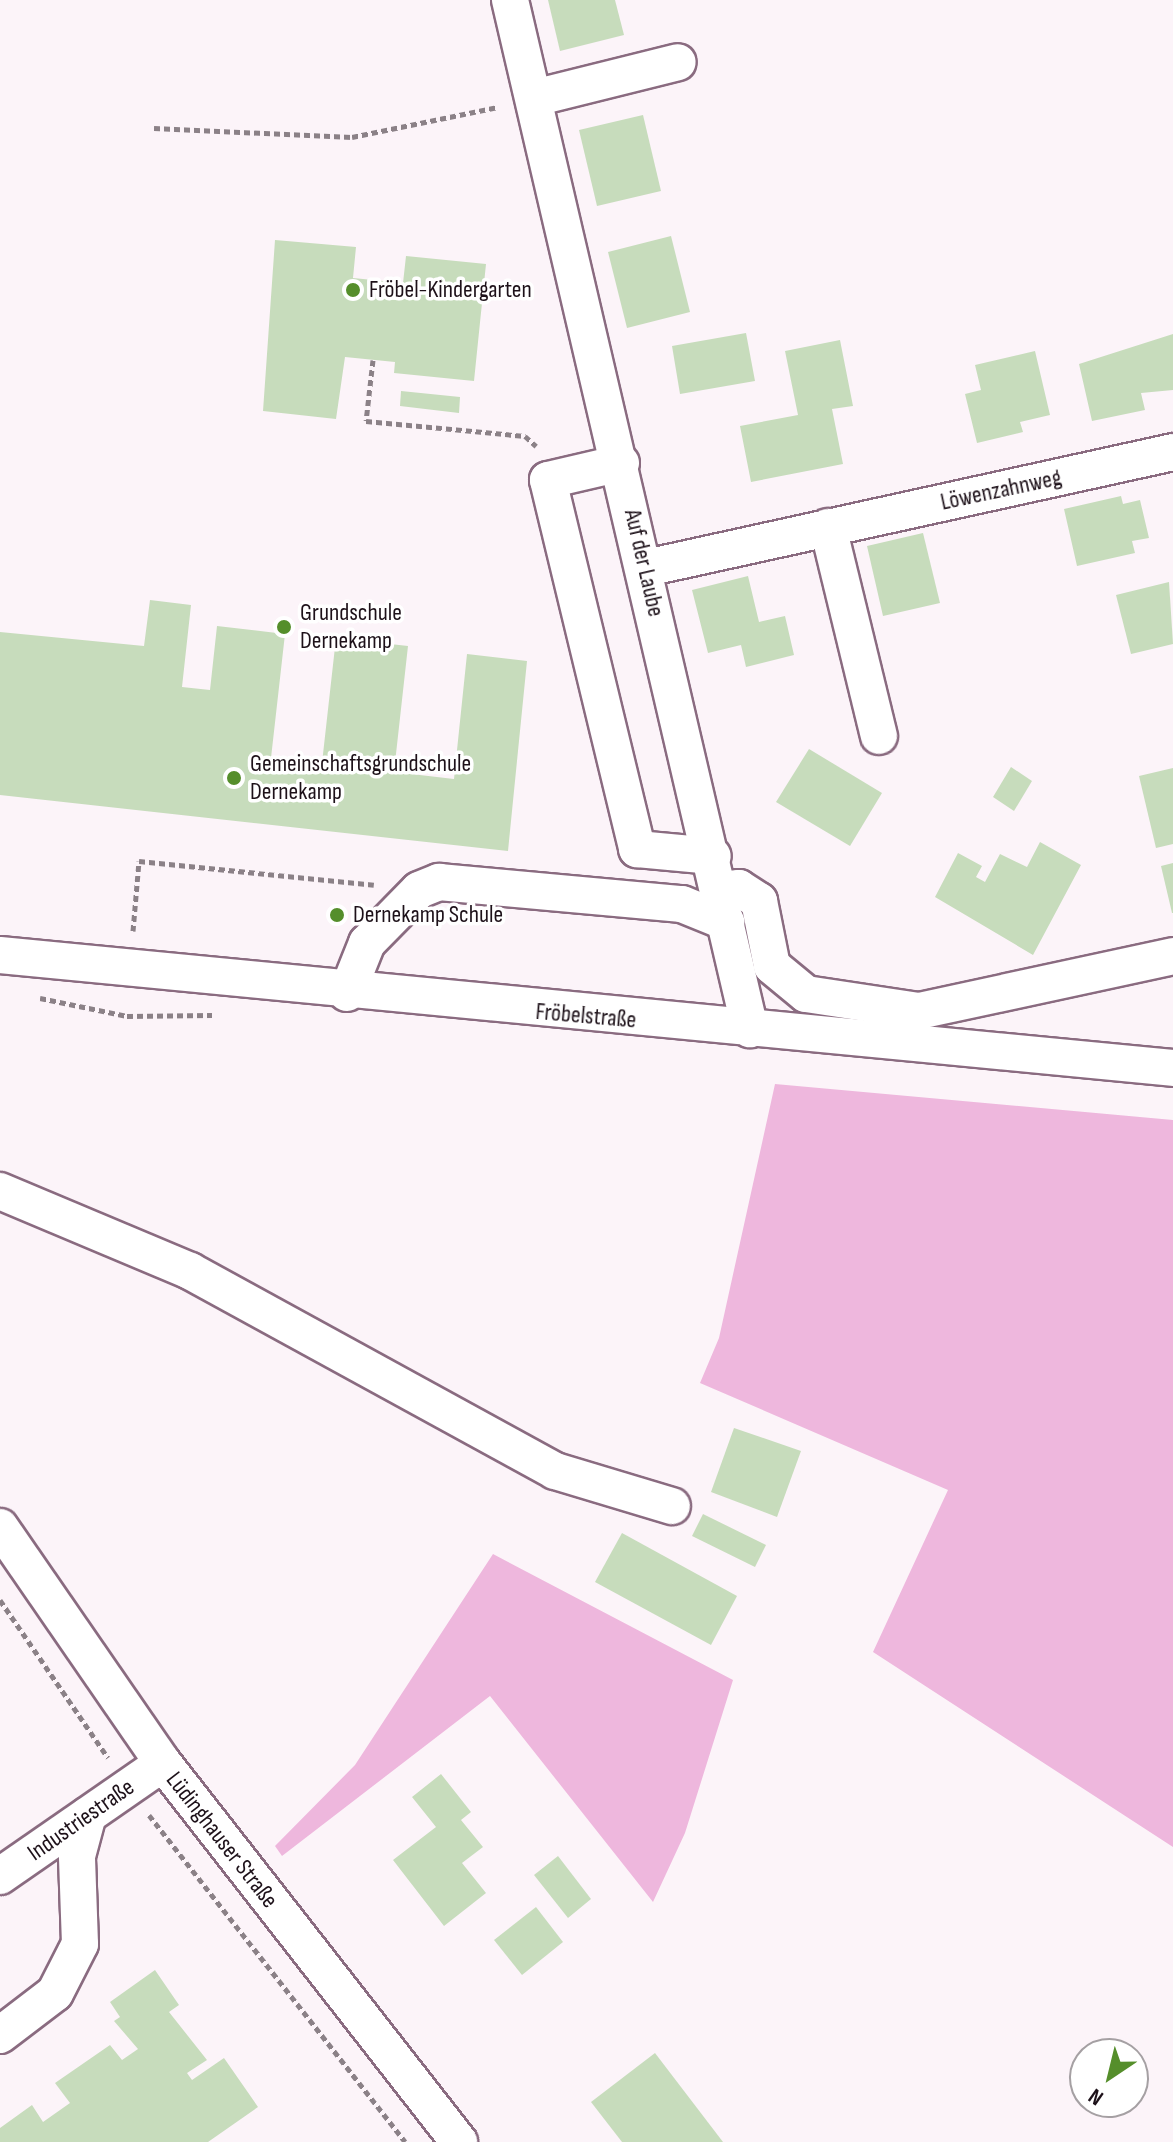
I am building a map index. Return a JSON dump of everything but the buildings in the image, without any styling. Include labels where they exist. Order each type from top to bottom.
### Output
[{"type":"street","name":"Auf der Laube","points":[[510,0],[646,568],[750,1029]]},
{"type":"street","points":[[534,98],[678,62]]},
{"type":"street","name":"Löwenzahnweg","points":[[646,568],[828,527],[1171,461]]},
{"type":"street","points":[[621,463],[548,480],[637,849],[720,889]]},
{"type":"street","points":[[828,527],[879,736]]},
{"type":"street","points":[[347,993],[367,943],[419,890],[462,882],[682,904],[720,889],[739,888],[759,901],[772,966],[806,994],[919,1011],[1173,956]]},
{"type":"street","name":"Fröbelstraße","points":[[0,955],[130,972],[347,993],[1173,1068]]},
{"type":"street","points":[[0,1191],[190,1271],[555,1471],[672,1506]]},
{"type":"street","name":"Lüdinghauser Straße","points":[[0,1527],[163,1763],[459,2142]]},
{"type":"street","name":"Industriestraße","points":[[0,1876],[163,1763]]},
{"type":"street","points":[[0,2035],[55,1993],[80,1944],[77,1856],[88,1815]]},
{"type":"path","points":[[154,128],[352,137],[534,98]]},
{"type":"path","points":[[373,360],[366,421],[525,436],[571,475]]},
{"type":"path","points":[[127,1016],[139,861],[419,890]]},
{"type":"path","points":[[0,1600],[128,1787],[405,2142]]},
{"type":"shaded area","points":[[775,1084],[1173,1120],[1173,1847],[873,1652],[948,1490],[700,1383],[719,1338]]},
{"type":"shaded area","points":[[493,1554],[733,1680],[685,1833],[653,1902],[490,1696],[282,1856],[275,1846],[355,1765]]},
{"type":"place","name":"Fröbel-Kindergarten","points":[[353,290]]},
{"type":"place","name":"Grundschule Dernekamp","points":[[284,627]]},
{"type":"place","name":"Gemeinschaftsgrundschule Dernekamp","points":[[234,778]]},
{"type":"place","name":"Dernekamp Schule","points":[[337,915]]}]
